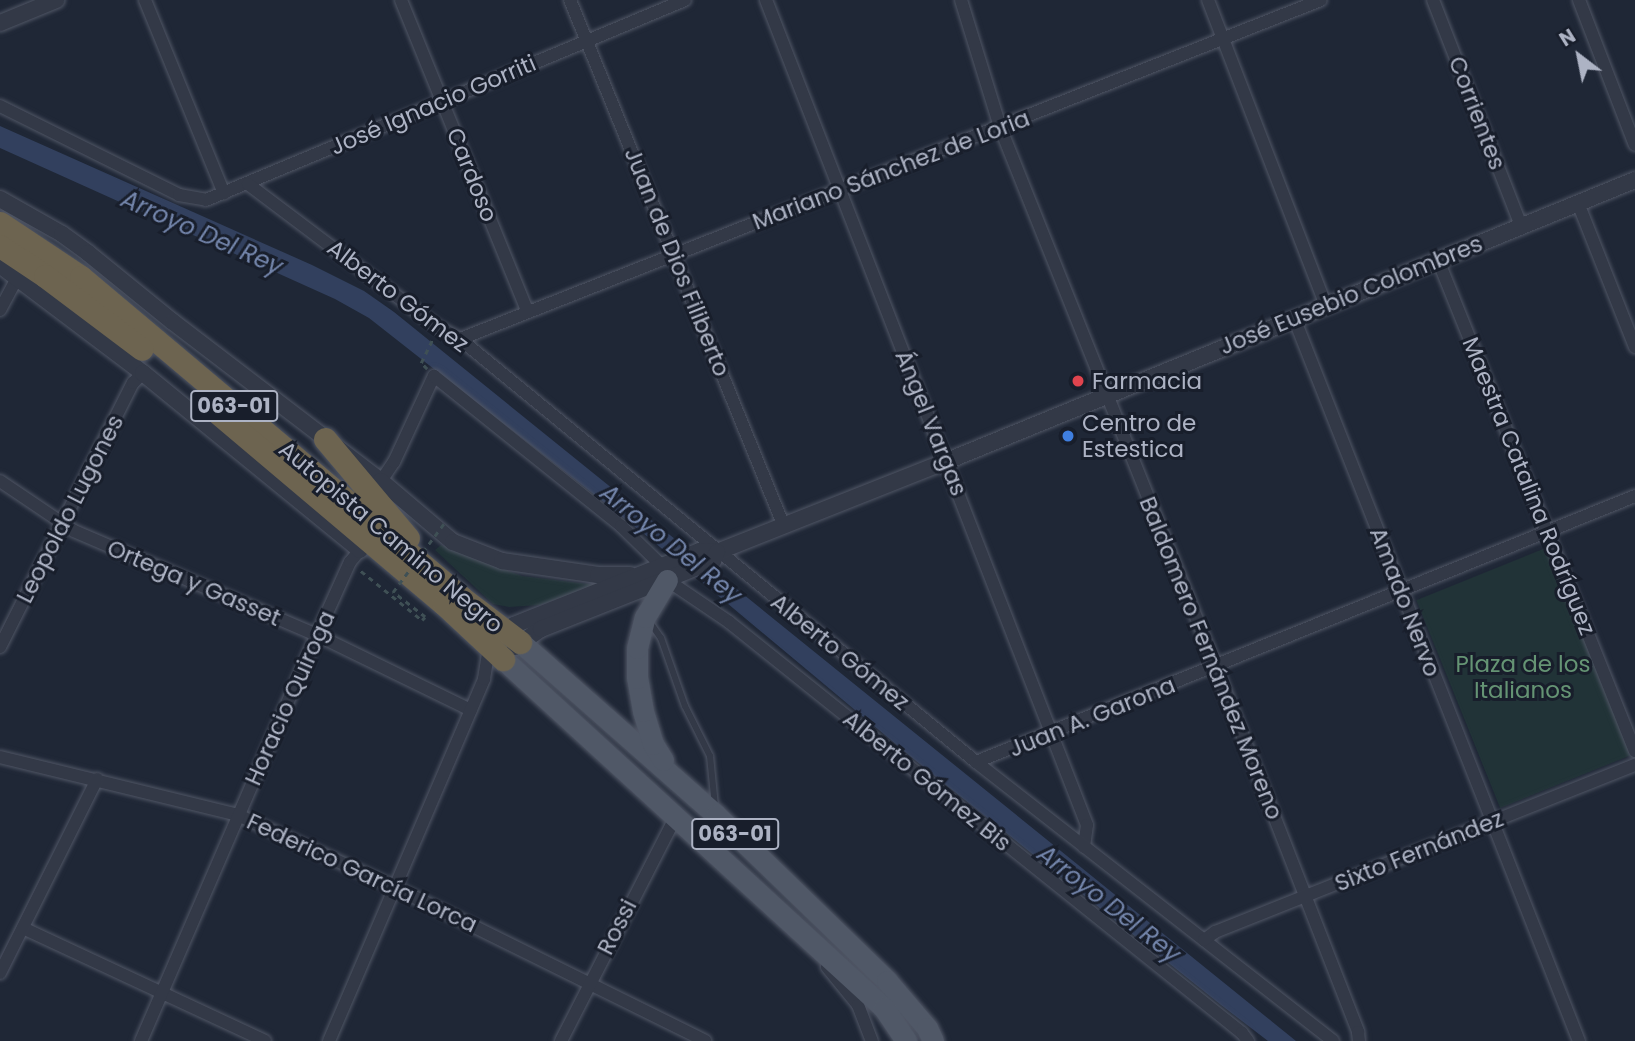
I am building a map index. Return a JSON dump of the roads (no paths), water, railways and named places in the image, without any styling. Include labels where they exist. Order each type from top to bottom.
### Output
[{"type":"highway","name":"Autopista Camino Negro","points":[[0,223],[81,277],[504,645]]},
{"type":"highway","name":"Autopista Camino Negro","points":[[0,246],[125,334],[453,601]]},
{"type":"highway","points":[[325,439],[453,601]]},
{"type":"highway","points":[[355,556],[415,593],[453,601]]},
{"type":"main road","points":[[670,571],[645,617],[636,648],[640,700],[653,744],[674,777]]},
{"type":"main road","name":"063-01","points":[[504,645],[674,777],[716,815],[887,981],[927,1028],[933,1041]]},
{"type":"main road","name":"063-01","points":[[504,645],[676,816],[884,1008],[906,1041]]},
{"type":"street","points":[[0,23],[56,0]]},
{"type":"street","points":[[145,0],[224,194]]},
{"type":"street","name":"Cardoso","points":[[401,0],[527,311]]},
{"type":"street","name":"Juan de Dios Filiberto","points":[[570,0],[783,524]]},
{"type":"street","name":"José Ignacio Gorriti","points":[[0,106],[179,195],[206,200],[685,0]]},
{"type":"street","name":"Ángel Vargas","points":[[766,0],[1087,825],[1084,847]]},
{"type":"street","name":"Baldomero Fernández Moreno","points":[[961,0],[1000,127],[1306,896],[1358,1032],[1359,1041]]},
{"type":"street","points":[[1208,0],[1325,306]]},
{"type":"street","name":"Mariano Sánchez de Loria","points":[[460,340],[527,311],[839,192],[1321,0]]},
{"type":"street","name":"Corrientes","points":[[1433,0],[1521,226]]},
{"type":"street","points":[[1578,0],[1635,145]]},
{"type":"street","name":"José Eusebio Colombres","points":[[504,645],[783,524],[1635,180]]},
{"type":"street","name":"Alberto Gómez","points":[[248,184],[438,327],[460,340],[710,555],[1333,1041]]},
{"type":"street","points":[[0,199],[62,234],[88,253],[382,481],[446,538],[502,561],[598,575],[640,575]]},
{"type":"street","points":[[1578,203],[1635,347]]},
{"type":"street","name":"Maestra Catalina Rodríguez","points":[[1438,260],[1549,531],[1635,751]]},
{"type":"street","points":[[0,265],[143,373],[355,556]]},
{"type":"street","points":[[0,310],[18,276]]},
{"type":"street","name":"Amado Nervo","points":[[1294,318],[1579,1041]]},
{"type":"street","name":"Leopoldo Lugones","points":[[0,647],[133,383],[143,373]]},
{"type":"street","name":"Alberto Gómez Bis","points":[[382,481],[394,462],[433,376],[621,526],[729,622],[1242,1032],[1248,1041]]},
{"type":"street","name":"Ortega y Gasset","points":[[0,481],[63,525],[317,635],[471,710]]},
{"type":"street","name":"Juan A. Garona","points":[[976,762],[1051,734],[1635,496]]},
{"type":"street","name":"Horacio Quiroga","points":[[141,1041],[317,635],[355,556]]},
{"type":"street","name":"José Eusebio Colombres","points":[[504,645],[640,575],[670,571]]},
{"type":"street","points":[[329,1041],[484,679],[504,645]]},
{"type":"street","points":[[484,679],[504,645]]},
{"type":"street","name":"Federico García Lorca","points":[[0,757],[238,815],[396,888],[705,1041]]},
{"type":"street","name":"Sixto Fernández","points":[[1204,940],[1215,932],[1635,765]]},
{"type":"street","points":[[0,974],[97,779]]},
{"type":"street","name":"Rossi","points":[[561,1041],[676,816]]},
{"type":"street","points":[[782,913],[858,1005],[872,1041]]},
{"type":"street","points":[[23,928],[265,1041]]},
{"type":"lane","points":[[645,617],[661,638],[685,706],[710,756],[716,815]]},
{"type":"water","name":"Arroyo Del Rey","points":[[0,126],[312,265],[364,291],[394,312],[1296,1041],[1268,1041],[1221,1005],[916,761],[648,537],[369,318],[335,299],[0,148]]},
{"type":"place","name":"Farmacia","points":[[1078,381]]},
{"type":"place","name":"Centro de Estestica","points":[[1068,436]]},
{"type":"park label","name":"Plaza de los Italianos","points":[[1523,677]]}]
